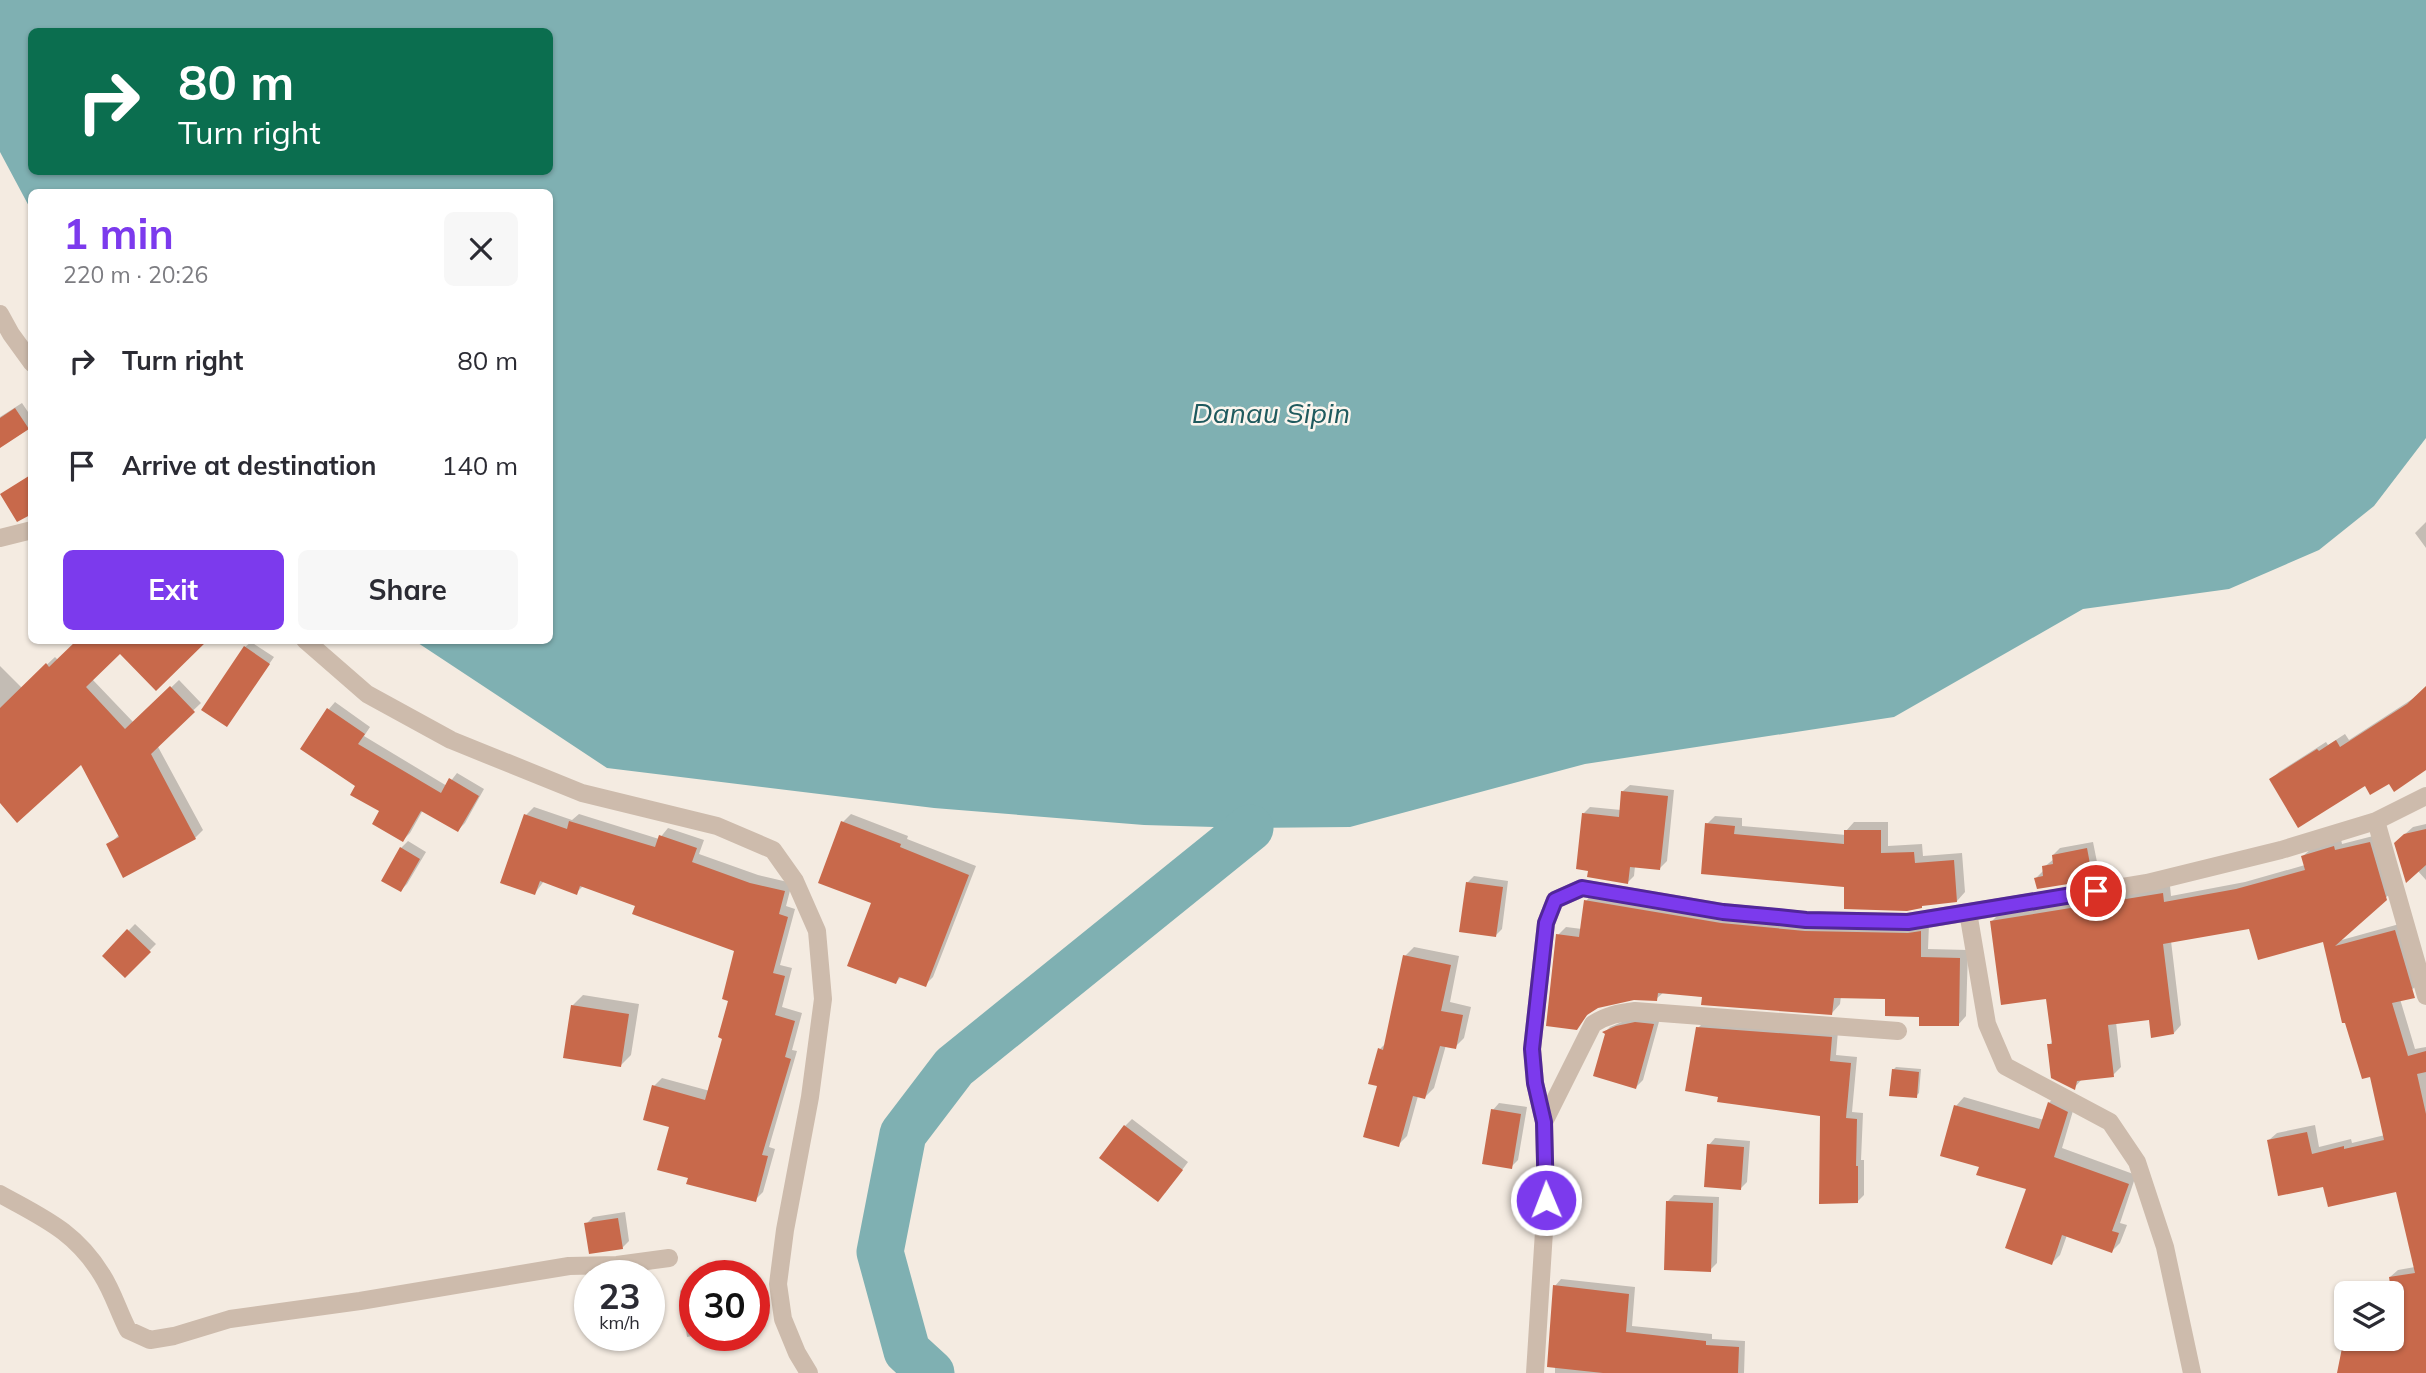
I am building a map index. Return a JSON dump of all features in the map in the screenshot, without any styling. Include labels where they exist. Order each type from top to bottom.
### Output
[{"type":"street","points":[[0,314],[28,357]]},
{"type":"street","points":[[0,538],[28,531]]},
{"type":"street","points":[[310,644],[367,694],[450,740],[582,793],[718,825],[773,850],[795,881],[817,931],[822,999],[810,1097],[785,1230],[778,1284],[783,1319],[797,1353],[809,1373]]},
{"type":"street","points":[[1535,1373],[1546,1200],[1544,1122],[1535,1083],[1532,1049],[1546,923],[1555,900],[1582,888],[1723,912],[1806,920],[1908,922],[2147,883],[2280,850],[2376,821],[2426,796]]},
{"type":"street","points":[[2376,821],[2426,996]]},
{"type":"street","points":[[1968,912],[1987,1024],[2005,1066],[2110,1122],[2137,1162],[2165,1247],[2192,1373]]},
{"type":"street","points":[[1544,1122],[1593,1024],[1617,1013],[1635,1011],[1898,1031]]},
{"type":"street","points":[[0,1194],[54,1223],[77,1242],[103,1276],[128,1331],[150,1340],[174,1336],[230,1319],[360,1301],[569,1266],[617,1265],[669,1258]]},
{"type":"water","name":"Danau Sipin","points":[[0,0],[2426,0],[2426,438],[2374,506],[2319,550],[2229,589],[2083,609],[1894,717],[1585,764],[1350,827],[1144,825],[934,808],[607,768],[420,644],[553,644],[553,189],[28,189],[28,204],[0,152]]},
{"type":"building","points":[[15,408],[28,430],[0,448],[0,418]]},
{"type":"building","points":[[28,476],[28,516],[17,522],[0,494]]},
{"type":"building","points":[[73,644],[204,644],[156,691],[120,654],[86,687],[125,729],[170,686],[195,712],[151,754],[196,839],[123,878],[106,844],[119,837],[81,765],[17,823],[0,803],[0,708],[46,663],[49,667]]},
{"type":"building","points":[[244,646],[270,664],[227,727],[201,710]]},
{"type":"building","points":[[2426,686],[2426,770],[2394,792],[2389,784],[2370,795],[2365,786],[2298,828],[2269,779],[2336,740],[2340,747],[2407,704]]},
{"type":"building","points":[[327,708],[365,734],[358,744],[441,793],[449,778],[479,796],[458,832],[421,811],[403,842],[372,824],[379,811],[350,795],[355,786],[300,749]]},
{"type":"building","points":[[1621,791],[1668,796],[1660,870],[1630,867],[1628,884],[1587,877],[1588,871],[1576,869],[1582,813],[1619,817]]},
{"type":"building","points":[[524,814],[567,829],[569,821],[655,847],[659,835],[697,848],[692,862],[750,883],[785,891],[779,914],[788,917],[773,973],[785,976],[775,1015],[795,1021],[785,1057],[791,1059],[762,1155],[768,1156],[756,1202],[686,1184],[688,1178],[657,1170],[669,1127],[643,1120],[652,1085],[705,1100],[722,1039],[718,1037],[728,1001],[722,999],[734,951],[632,914],[635,906],[580,886],[577,895],[540,881],[535,895],[500,883]]},
{"type":"building","points":[[841,821],[901,844],[900,847],[969,875],[926,987],[899,977],[896,984],[847,966],[871,903],[818,883]]},
{"type":"building","points":[[1705,823],[1735,826],[1734,834],[1844,844],[1844,830],[1881,830],[1881,853],[1914,852],[1915,863],[1954,860],[1957,902],[1922,906],[1907,911],[1844,909],[1844,887],[1701,874]]},
{"type":"building","points":[[2426,829],[2426,865],[2406,883],[2394,843],[2404,834]]},
{"type":"building","points":[[2370,842],[2387,900],[2335,946],[2395,930],[2415,998],[2392,1003],[2408,1056],[2426,1051],[2426,1072],[2417,1074],[2426,1114],[2426,1373],[2337,1373],[2341,1351],[2404,1351],[2404,1281],[2390,1281],[2389,1277],[2415,1273],[2396,1192],[2328,1207],[2323,1187],[2278,1196],[2267,1140],[2307,1132],[2312,1154],[2384,1140],[2370,1077],[2362,1079],[2345,1023],[2342,1023],[2323,942],[2258,960],[2249,929],[2163,944],[2174,1034],[2151,1038],[2149,1020],[2108,1025],[2114,1077],[2077,1081],[2075,1090],[2051,1078],[2047,1044],[2052,1044],[2046,999],[2001,1005],[1990,921],[2163,893],[2164,902],[2236,889],[2305,870],[2301,856],[2334,846],[2335,850]]},
{"type":"building","points":[[400,847],[420,859],[401,892],[381,881]]},
{"type":"building","points":[[2087,848],[2093,880],[2037,889],[2034,878],[2043,876],[2042,866],[2053,864],[2052,855]]},
{"type":"building","points":[[1466,882],[1503,887],[1496,937],[1459,932]]},
{"type":"building","points":[[1584,900],[1721,923],[1805,931],[1921,931],[1921,957],[1960,958],[1959,1026],[1919,1026],[1919,1017],[1885,1016],[1885,999],[1834,998],[1832,1015],[1701,1005],[1702,997],[1658,993],[1657,1001],[1634,1000],[1598,1008],[1587,1015],[1577,1030],[1546,1026],[1556,934],[1579,937]]},
{"type":"building","points":[[127,929],[151,952],[125,978],[102,956]]},
{"type":"building","points":[[1403,955],[1451,965],[1441,1011],[1463,1015],[1456,1049],[1440,1046],[1425,1099],[1413,1096],[1399,1147],[1363,1137],[1377,1086],[1368,1084],[1378,1048],[1383,1050]]},
{"type":"building","points":[[571,1005],[629,1014],[621,1067],[563,1058]]},
{"type":"building","points":[[1635,1022],[1654,1024],[1636,1089],[1593,1076],[1605,1034],[1602,1032]]},
{"type":"building","points":[[1696,1027],[1832,1037],[1830,1061],[1851,1063],[1846,1118],[1857,1119],[1858,1203],[1819,1204],[1820,1116],[1717,1102],[1718,1097],[1685,1091]]},
{"type":"building","points":[[1892,1069],[1919,1072],[1917,1098],[1889,1096]]},
{"type":"building","points":[[2048,1102],[2068,1112],[2054,1157],[2129,1184],[2112,1231],[2119,1233],[2112,1253],[2062,1235],[2052,1265],[2005,1248],[2026,1189],[1976,1175],[1979,1167],[1940,1156],[1954,1105],[2039,1129]]},
{"type":"building","points":[[1491,1109],[1521,1114],[1512,1169],[1482,1164]]},
{"type":"building","points":[[1124,1125],[1183,1170],[1158,1202],[1099,1158]]},
{"type":"building","points":[[1707,1144],[1744,1147],[1741,1190],[1704,1187]]},
{"type":"building","points":[[1666,1201],[1713,1203],[1711,1272],[1664,1270]]},
{"type":"building","points":[[618,1218],[623,1249],[589,1254],[584,1223]]},
{"type":"building","points":[[1553,1285],[1629,1294],[1626,1332],[1706,1341],[1706,1345],[1739,1347],[1738,1373],[1603,1373],[1547,1367]]},
{"type":"waterway","points":[[931,1373],[907,1351],[880,1252],[903,1134],[954,1067],[1250,828]]},
{"type":"route","points":[[1546,1200],[1544,1122],[1535,1083],[1532,1049],[1546,923],[1555,900],[1582,888],[1723,912],[1806,920],[1908,922],[2096,891]]}]
